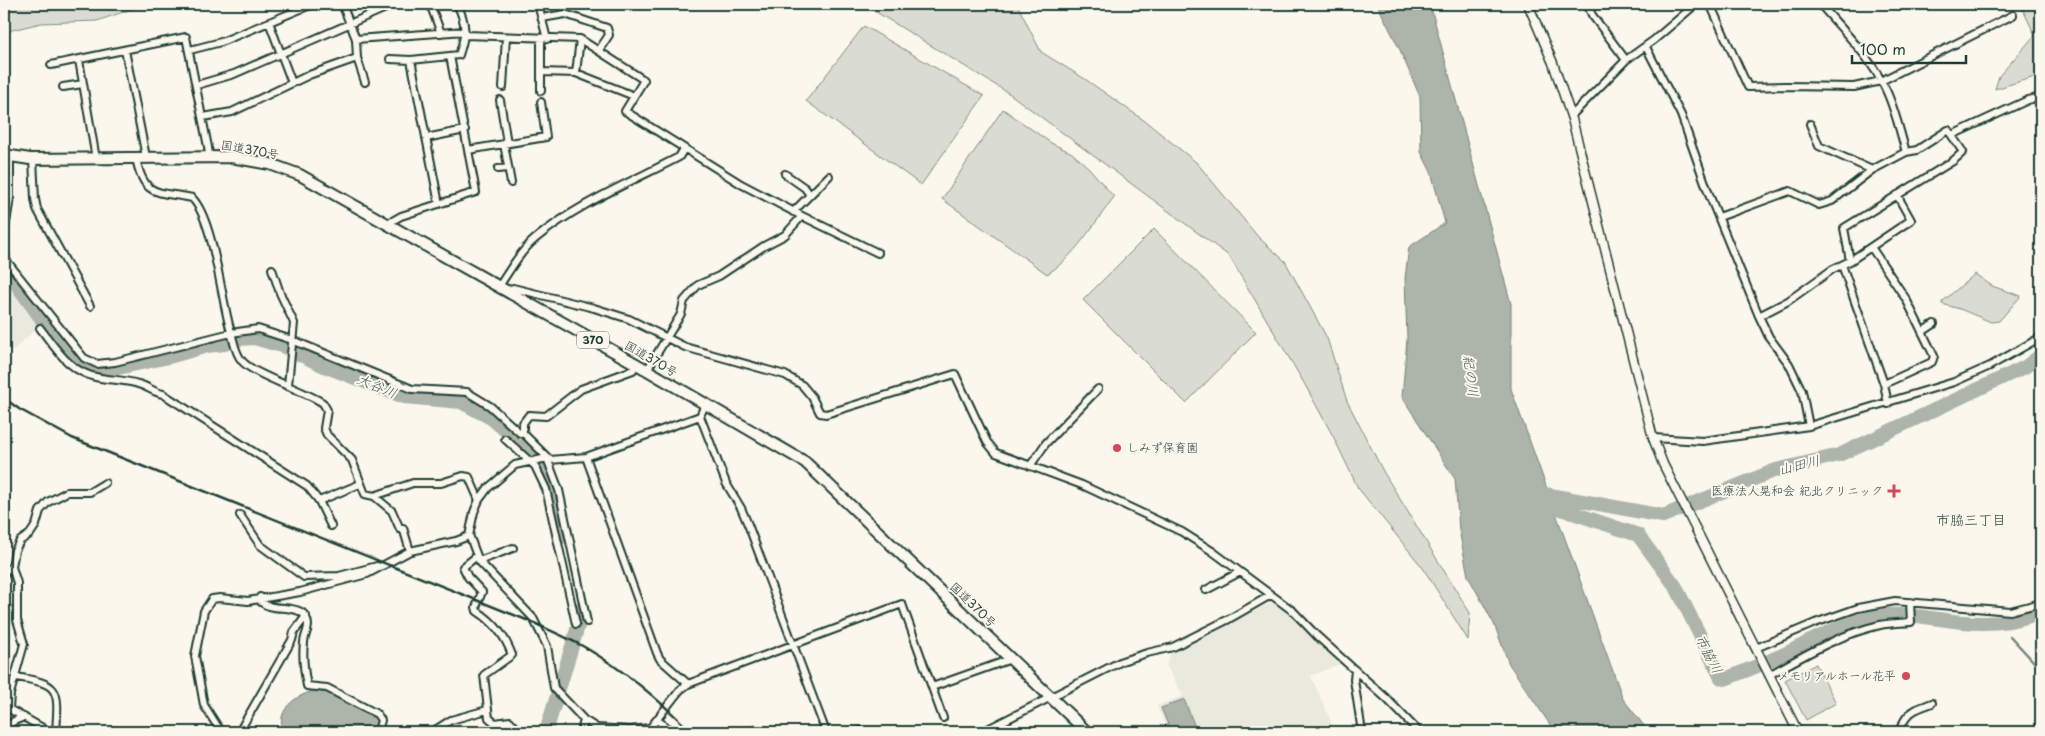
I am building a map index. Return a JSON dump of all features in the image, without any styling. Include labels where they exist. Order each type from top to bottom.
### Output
[{"type":"highway","name":"国道370号","points":[[7,155],[33,159],[231,157],[270,164],[300,175],[647,370],[804,462],[1087,732]]},
{"type":"street","points":[[190,50],[221,42],[313,4]]},
{"type":"street","points":[[342,4],[356,39],[357,58],[364,82]]},
{"type":"street","points":[[197,85],[234,74],[395,4]]},
{"type":"street","points":[[430,4],[441,33]]},
{"type":"street","points":[[390,59],[412,60],[459,55],[466,33],[462,14],[457,4]]},
{"type":"street","points":[[538,4],[542,18],[544,39],[541,91]]},
{"type":"street","points":[[1528,4],[1553,63],[1571,116],[1653,438],[1663,464],[1798,732]]},
{"type":"street","points":[[1587,4],[1592,15],[1626,60]]},
{"type":"street","points":[[1686,4],[1689,11]]},
{"type":"street","points":[[1571,116],[1626,60],[1646,47],[1696,4]]},
{"type":"street","points":[[1710,4],[1748,88],[1786,86],[1854,87],[1881,81],[2013,15]]},
{"type":"street","points":[[1820,4],[1856,44],[1887,91],[1906,152]]},
{"type":"street","points":[[542,18],[565,14],[607,28],[608,35],[599,50]]},
{"type":"street","points":[[269,22],[292,83]]},
{"type":"street","points":[[356,39],[441,33],[544,39],[580,39],[644,80],[625,110],[741,184],[793,212],[878,253]]},
{"type":"street","points":[[503,87],[506,36]]},
{"type":"street","points":[[51,66],[186,37],[203,117],[208,156]]},
{"type":"street","points":[[576,73],[580,39]]},
{"type":"street","points":[[1646,47],[1681,115],[1710,197],[1759,316],[1769,337],[1789,364],[1802,391],[1809,426]]},
{"type":"street","points":[[125,50],[141,158],[140,173],[151,190],[167,195],[192,198],[201,210],[208,231],[231,333],[239,356],[249,367],[323,403],[327,410],[324,428],[327,435],[352,460],[365,494],[374,496],[392,511],[400,529],[403,528],[410,551]]},
{"type":"street","points":[[387,224],[401,216],[476,192],[450,56]]},
{"type":"street","points":[[203,117],[232,112],[309,75],[357,58]]},
{"type":"street","points":[[79,60],[96,159]]},
{"type":"street","points":[[412,60],[439,204]]},
{"type":"street","points":[[541,72],[576,73],[634,96]]},
{"type":"street","points":[[62,87],[83,84]]},
{"type":"street","points":[[1952,135],[2028,100],[2041,97]]},
{"type":"street","points":[[500,100],[510,183]]},
{"type":"street","points":[[468,150],[546,137],[541,102]]},
{"type":"street","points":[[1810,124],[1819,146],[1872,170]]},
{"type":"street","points":[[426,138],[465,130]]},
{"type":"street","points":[[1719,217],[1790,191],[1819,204],[1832,201],[1872,170],[1906,152],[1917,150],[1948,130],[1963,152],[1953,161],[1844,228],[1850,261]]},
{"type":"street","points":[[501,289],[520,255],[535,239],[583,206],[679,157],[684,149]]},
{"type":"street","points":[[4,235],[10,198],[7,155]]},
{"type":"street","points":[[33,159],[37,209],[90,306]]},
{"type":"street","points":[[498,169],[508,168]]},
{"type":"street","points":[[785,174],[805,188],[810,195]]},
{"type":"street","points":[[793,212],[829,176]]},
{"type":"street","points":[[1759,316],[1788,301],[1816,280],[1850,261],[1911,220],[1897,196]]},
{"type":"street","points":[[647,370],[681,314],[684,301],[698,285],[719,276],[785,235],[802,216]]},
{"type":"street","points":[[4,241],[6,260],[84,358],[97,364],[115,362],[231,333],[258,329],[292,340],[412,389],[467,392],[490,406],[520,433],[523,433],[545,459],[559,490],[587,622]]},
{"type":"street","points":[[1871,247],[1906,299],[1934,356],[1932,362],[1884,384]]},
{"type":"street","points":[[1842,265],[1884,384],[1888,404]]},
{"type":"street","points":[[272,268],[294,323],[288,385]]},
{"type":"street","points":[[501,289],[513,288],[594,308],[629,319],[685,347],[759,367],[793,379],[802,385],[812,397],[820,413],[826,414],[955,374],[990,449],[996,453],[1082,485],[1182,532],[1293,612],[1387,698],[1419,732]]},
{"type":"street","points":[[1922,332],[1934,324]]},
{"type":"street","points":[[40,328],[66,362],[76,370],[87,375],[140,384],[152,392],[163,394],[307,486],[319,500],[331,526]]},
{"type":"street","points":[[1653,438],[1703,441],[1809,426],[1888,404],[1954,382],[1990,366],[2041,337]]},
{"type":"street","points":[[523,433],[525,418],[533,415],[546,416],[582,389],[633,370],[636,364]]},
{"type":"street","points":[[1030,466],[1046,443],[1098,389]]},
{"type":"street","points":[[705,405],[700,416],[586,458],[545,459],[514,465],[488,488],[479,500],[474,512],[469,535],[478,558],[533,618],[547,646],[554,688],[584,720],[597,728],[605,731],[650,730],[680,690],[688,684],[902,604],[943,718]]},
{"type":"street","points":[[700,416],[726,483],[741,508],[749,527],[826,732]]},
{"type":"street","points":[[505,439],[533,462],[546,489],[576,624]]},
{"type":"street","points":[[586,458],[660,659],[688,684]]},
{"type":"street","points":[[374,496],[413,483],[441,482],[463,476],[469,477],[479,500]]},
{"type":"street","points":[[50,732],[10,709],[10,694],[24,644],[16,620],[17,583],[12,567],[15,550],[20,541],[30,534],[36,525],[40,511],[48,502],[67,492],[90,492],[104,482]]},
{"type":"street","points":[[319,500],[360,484]]},
{"type":"street","points":[[240,515],[260,545],[304,577],[339,576],[376,566],[381,568]]},
{"type":"street","points":[[220,732],[204,705],[196,656],[204,611],[212,599],[248,601],[260,597],[300,592],[367,574],[410,551],[456,541],[469,535]]},
{"type":"street","points":[[514,548],[478,558],[463,567],[468,577],[482,592],[476,611],[491,620],[512,655],[484,675],[489,718],[495,723],[510,721],[520,732]]},
{"type":"street","points":[[4,575],[6,570],[12,567]]},
{"type":"street","points":[[1206,590],[1240,572]]},
{"type":"street","points":[[982,732],[1122,661],[1173,647],[1230,619],[1271,595]]},
{"type":"street","points":[[260,597],[260,602],[268,607],[287,607],[302,612],[306,616],[308,626],[304,638],[303,663],[307,686],[327,688],[377,714],[381,720],[378,732]]},
{"type":"street","points":[[1756,648],[1815,623],[1858,608],[1895,601],[2010,611],[2041,603]]},
{"type":"street","points":[[1769,675],[1827,643],[1848,635],[1882,625],[1911,622],[1910,602]]},
{"type":"street","points":[[238,732],[292,639],[294,632],[306,616]]},
{"type":"street","points":[[292,639],[304,638]]},
{"type":"street","points":[[932,687],[1011,659]]},
{"type":"street","points":[[1355,670],[1354,680],[1362,732]]},
{"type":"street","points":[[4,689],[15,679],[39,680],[53,687],[57,695],[56,732]]},
{"type":"street","points":[[1898,732],[1904,719],[1914,710],[1932,704]]},
{"type":"street","points":[[432,732],[451,720],[487,710]]},
{"type":"street","points":[[4,729],[24,717]]},
{"type":"street","points":[[581,732],[584,720]]},
{"type":"street","points":[[657,720],[673,732]]},
{"type":"street","points":[[748,732],[755,730],[766,732]]},
{"type":"street","points":[[854,732],[862,732]]},
{"type":"shaded area","points":[[4,4],[146,4],[97,21],[41,23],[4,32]]},
{"type":"shaded area","points":[[863,4],[1017,4],[1041,52],[1085,79],[1145,121],[1197,163],[1259,238],[1285,261],[1327,338],[1347,401],[1384,473],[1470,613],[1468,640],[1423,568],[1358,488],[1333,436],[1304,383],[1229,256],[1010,94]]},
{"type":"shaded area","points":[[2017,4],[2039,4],[2041,7],[2041,75],[1995,89],[1999,76],[2035,35],[2022,8]]},
{"type":"shaded area","points":[[864,26],[984,96],[921,185],[806,101]]},
{"type":"shaded area","points":[[1003,109],[1051,143],[1072,153],[1089,168],[1114,197],[1075,249],[1047,274],[942,199]]},
{"type":"shaded area","points":[[1154,229],[1256,332],[1186,403],[1083,300]]},
{"type":"shaded area","points":[[1975,274],[1992,286],[2021,296],[1999,321],[1991,322],[1960,309],[1942,304]]},
{"type":"shaded area","points":[[4,278],[38,327],[12,351],[4,339]]},
{"type":"shaded area","points":[[1271,603],[1291,614],[1310,629],[1342,663],[1311,676],[1332,724],[1324,732],[1168,732],[1157,706],[1183,696],[1166,665],[1172,649]]},
{"type":"shaded area","points":[[1816,664],[1836,703],[1806,720],[1785,680]]},
{"type":"water","name":"紀の川","points":[[1377,4],[1430,4],[1511,304],[1511,389],[1623,699],[1649,732],[1555,732],[1509,664],[1494,624],[1468,576],[1459,530],[1455,479],[1402,397],[1407,339],[1405,278],[1409,247],[1445,223],[1431,172],[1421,152],[1420,97],[1400,50]]},
{"type":"water","points":[[314,691],[339,694],[371,711],[380,725],[376,732],[279,732],[282,717],[290,703],[304,694]]},
{"type":"water","points":[[1184,699],[1197,732],[1171,732],[1161,708]]},
{"type":"waterway","name":"大谷川","points":[[4,267],[42,320],[76,360],[91,371],[109,370],[169,357],[207,346],[225,344],[238,339],[254,338],[282,346],[324,366],[404,397],[461,402],[491,418],[514,438],[546,473],[559,539]]},
{"type":"waterway","name":"山田川","points":[[1534,492],[1663,516],[1776,470],[1839,455],[2025,367],[2041,355]]},
{"type":"waterway","name":"市脇川","points":[[1535,500],[1638,535],[1676,587],[1721,678],[1725,679],[1844,626],[1872,617],[1906,615],[1983,623],[2003,622],[2041,612]]},
{"type":"waterway","name":"大谷川","points":[[546,732],[579,623],[575,609]]},
{"type":"waterway","points":[[2010,636],[2034,662]]},
{"type":"railway","points":[[4,398],[19,409],[72,438],[534,623],[567,638],[586,648],[628,676],[654,697],[691,732]]},
{"type":"place","name":"しみず保育園","points":[[1117,448]]},
{"type":"place","name":"医療法人晃和会 紀北クリニック","points":[[1894,491]]},
{"type":"place","name":"メモリアルホール花平","points":[[1906,676]]},
{"type":"district","name":"市脇三丁目","points":[[1971,520]]}]
